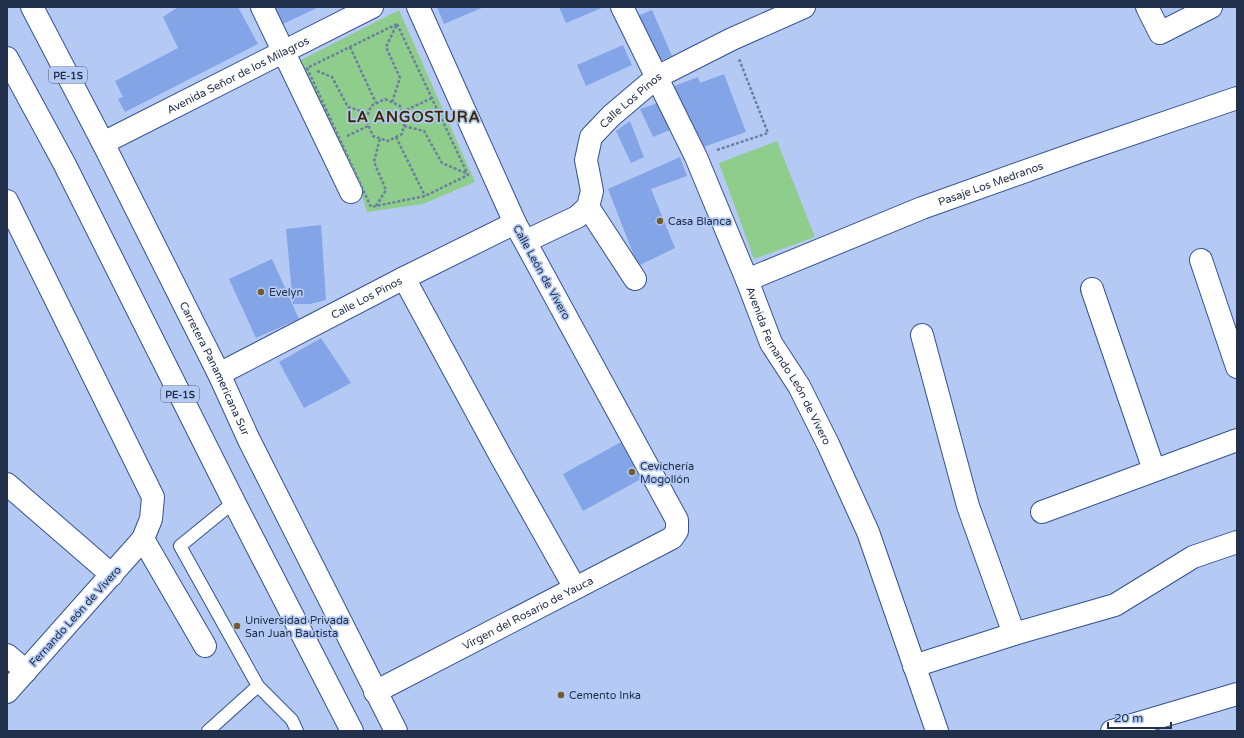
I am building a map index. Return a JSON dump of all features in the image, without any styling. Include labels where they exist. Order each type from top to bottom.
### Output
[{"type":"main road","name":"Carretera Panamericana Sur","points":[[32,7],[103,143],[219,374],[249,440],[396,731]]},
{"type":"main road","points":[[262,7],[351,192]]},
{"type":"main road","name":"Avenida Señor de los Milagros","points":[[103,143],[372,7]]},
{"type":"main road","name":"Calle León de Vivero","points":[[418,7],[520,232],[677,520],[677,530]]},
{"type":"main road","name":"Avenida Fernando León de Vivero","points":[[622,7],[696,157],[747,280],[771,343],[799,386],[828,444],[868,532],[937,731]]},
{"type":"main road","name":"Calle Los Pinos","points":[[219,374],[404,278],[520,232],[577,218],[588,207],[592,191],[586,160],[591,137],[611,116],[657,76],[732,39],[804,7]]},
{"type":"main road","points":[[1147,7],[1160,33],[1211,7]]},
{"type":"main road","name":"PE-1S","points":[[7,58],[12,81],[64,163],[234,502],[352,731]]},
{"type":"main road","name":"Pasaje Los Medranos","points":[[747,280],[922,208],[1237,98]]},
{"type":"main road","points":[[7,201],[153,497],[151,519],[144,539],[205,646]]},
{"type":"main road","points":[[588,207],[635,279]]},
{"type":"main road","points":[[1201,260],[1237,367]]},
{"type":"main road","points":[[404,278],[500,455],[575,588]]},
{"type":"main road","points":[[1092,289],[1154,470]]},
{"type":"main road","points":[[922,334],[968,506],[1014,634]]},
{"type":"main road","points":[[1042,512],[1237,440]]},
{"type":"main road","points":[[7,484],[112,575]]},
{"type":"main road","name":"Virgen del Rosario de Yauca","points":[[375,692],[672,538],[677,530]]},
{"type":"main road","name":"Fernando León de Vivero","points":[[7,692],[144,539]]},
{"type":"main road","points":[[914,666],[1014,634],[1116,605],[1193,557],[1237,542]]},
{"type":"main road","points":[[7,655],[26,671]]},
{"type":"main road","points":[[1112,731],[1237,694]]},
{"type":"lane","points":[[234,502],[180,546],[258,686],[293,727]]},
{"type":"lane","points":[[208,731],[258,686]]},
{"type":"path","points":[[307,68],[397,24]]},
{"type":"path","points":[[397,24],[468,174]]},
{"type":"path","points":[[392,102],[400,78],[386,47],[397,24]]},
{"type":"path","points":[[696,157],[768,133],[732,39]]},
{"type":"path","points":[[350,47],[376,103]]},
{"type":"path","points":[[307,68],[332,77],[348,107],[368,113]]},
{"type":"path","points":[[307,68],[371,207],[425,196],[468,174]]},
{"type":"path","points":[[402,112],[432,98]]},
{"type":"path","points":[[385,99],[392,102],[400,106],[406,120],[402,134],[388,141],[373,136],[366,120],[371,106],[385,99]]},
{"type":"path","points":[[340,139],[368,126]]},
{"type":"path","points":[[404,126],[424,131],[442,163],[468,174]]},
{"type":"path","points":[[396,137],[425,196]]},
{"type":"path","points":[[376,206],[386,190],[374,162],[380,138]]},
{"type":"green space","points":[[399,10],[475,182],[423,204],[367,212],[361,192],[299,61]]},
{"type":"green space","points":[[777,141],[815,237],[754,259],[719,163]]},
{"type":"building","points":[[178,7],[238,7],[258,44],[125,112],[118,99],[123,97],[115,81],[178,48],[163,17]]},
{"type":"building","points":[[275,7],[319,7],[283,24]]},
{"type":"building","points":[[437,7],[484,7],[444,24]]},
{"type":"building","points":[[559,7],[604,7],[566,23]]},
{"type":"building","points":[[652,10],[672,56],[649,65],[630,19]]},
{"type":"building","points":[[623,45],[632,65],[586,86],[577,65]]},
{"type":"building","points":[[724,74],[746,132],[698,149],[674,86],[698,77],[700,83]]},
{"type":"building","points":[[658,103],[670,130],[653,137],[640,109]]},
{"type":"building","points":[[630,121],[644,157],[631,163],[616,131]]},
{"type":"building","points":[[680,157],[687,176],[651,189],[675,248],[638,266],[608,189]]},
{"type":"building","points":[[321,225],[326,300],[310,304],[293,304],[286,229]]},
{"type":"building","name":"Evelyn","points":[[272,259],[299,319],[256,338],[229,279]]},
{"type":"building","points":[[321,338],[351,383],[304,408],[279,362]]},
{"type":"building","points":[[621,442],[641,479],[583,511],[563,474]]},
{"type":"place","name":"Casa Blanca","points":[[660,221]]},
{"type":"place","name":"Evelyn","points":[[261,292]]},
{"type":"place","name":"Cevichería Mogollón","points":[[632,472]]},
{"type":"place","name":"Universidad Privada San Juan Bautista","points":[[237,626]]},
{"type":"place","name":"Cemento Inka","points":[[561,695]]},
{"type":"district","name":"LA ANGOSTURA","points":[[414,117]]}]
